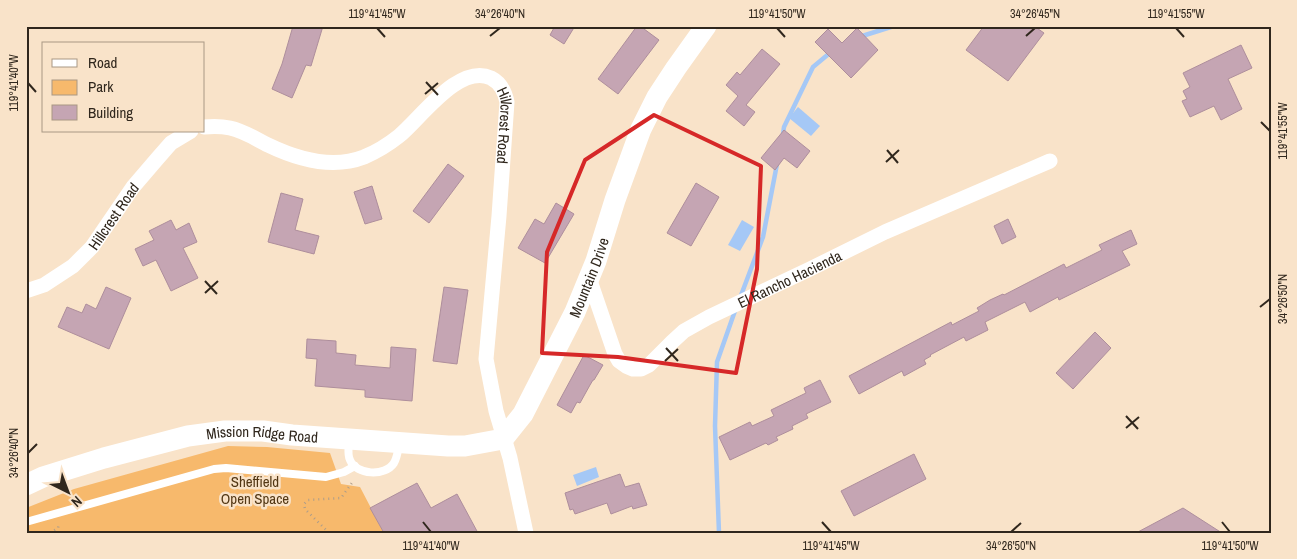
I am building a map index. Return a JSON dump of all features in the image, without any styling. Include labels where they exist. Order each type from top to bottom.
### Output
[{"type":"main road","name":"Mountain Drive","points":[[503,439],[523,414],[575,312],[589,278],[641,129],[657,98],[706,26]]},
{"type":"main road","name":"Mission Ridge Road","points":[[26,485],[104,458],[188,436],[226,431],[263,431],[292,435],[465,446],[503,439]]},
{"type":"street","name":"Hillcrest Road","points":[[205,127],[218,126],[238,130],[277,148],[323,162],[338,163],[366,156],[388,145],[444,93],[468,77],[476,75],[486,76],[500,86],[507,102],[486,359],[491,390],[503,439]]},
{"type":"street","name":"Hillcrest Road","points":[[26,291],[44,285],[74,266],[92,247],[133,187],[171,144],[189,132]]},
{"type":"street","name":"El Rancho Hacienda","points":[[589,278],[615,354],[619,361],[626,366],[633,369],[641,369],[649,365],[684,332],[709,317],[810,270],[885,232],[1050,161]]},
{"type":"street","points":[[503,439],[510,458],[526,533]]},
{"type":"lane","points":[[349,438],[349,457],[357,468],[364,472],[374,472],[389,468],[394,464],[400,443]]},
{"type":"lane","points":[[26,522],[214,469],[226,468],[326,477],[357,468]]},
{"type":"path","points":[[329,533],[305,509],[304,504],[308,500],[341,498],[357,468]]},
{"type":"highlighted area","points":[[654,115],[761,166],[757,269],[736,373],[618,357],[542,353],[547,252],[585,160]]},
{"type":"green space","name":"Sheffield Open Space","points":[[228,446],[267,447],[330,453],[341,484],[360,487],[384,533],[26,533],[26,508],[74,489]]},
{"type":"water","points":[[798,107],[820,126],[811,136],[789,118]]},
{"type":"water","points":[[742,220],[754,227],[740,251],[728,245]]},
{"type":"water","points":[[596,467],[599,477],[577,486],[573,475]]},
{"type":"building","points":[[293,26],[323,26],[311,66],[306,65],[292,98],[272,89],[282,64]]},
{"type":"building","points":[[555,26],[575,26],[564,44],[550,35]]},
{"type":"building","points":[[637,26],[640,26],[659,40],[618,94],[598,79]]},
{"type":"building","points":[[984,26],[1034,26],[1044,33],[1008,81],[966,50]]},
{"type":"building","points":[[857,28],[878,50],[851,78],[815,42],[828,29],[842,43]]},
{"type":"building","points":[[1241,45],[1252,68],[1228,79],[1242,109],[1221,120],[1214,106],[1190,117],[1182,101],[1187,99],[1183,91],[1190,87],[1183,73]]},
{"type":"building","points":[[762,49],[780,64],[746,105],[755,112],[744,126],[726,111],[738,96],[726,85],[737,72],[740,75]]},
{"type":"building","points":[[784,130],[810,151],[797,168],[784,158],[775,170],[761,158]]},
{"type":"building","points":[[448,164],[464,176],[429,223],[413,211]]},
{"type":"building","points":[[696,183],[719,197],[691,246],[667,233]]},
{"type":"building","points":[[372,186],[382,219],[365,224],[354,192]]},
{"type":"building","points":[[281,193],[303,199],[295,230],[319,236],[314,254],[268,242]]},
{"type":"building","points":[[556,203],[574,214],[545,263],[518,248],[535,219],[544,224]]},
{"type":"building","points":[[1008,219],[1016,237],[1002,244],[994,226]]},
{"type":"building","points":[[171,220],[176,230],[189,223],[197,242],[183,248],[198,278],[171,291],[156,260],[143,266],[135,249],[154,240],[149,231]]},
{"type":"building","points":[[1131,230],[1137,244],[1122,251],[1130,265],[1059,300],[1058,297],[1030,312],[1025,302],[985,322],[988,330],[966,341],[964,337],[930,355],[924,360],[926,364],[904,376],[902,371],[859,394],[849,376],[951,322],[952,325],[979,311],[977,308],[990,300],[1004,295],[1064,264],[1066,268],[1102,250],[1099,245]]},
{"type":"building","points":[[106,287],[131,298],[109,349],[58,327],[67,307],[82,313],[86,304],[96,309]]},
{"type":"building","points":[[444,287],[468,290],[457,364],[433,361]]},
{"type":"building","points":[[1095,332],[1111,348],[1073,389],[1056,373]]},
{"type":"building","points":[[307,339],[336,341],[336,353],[356,355],[355,365],[390,368],[391,347],[416,349],[412,401],[365,397],[365,390],[315,386],[317,359],[306,358]]},
{"type":"building","points":[[584,355],[603,365],[580,403],[577,402],[571,413],[557,405]]},
{"type":"building","points":[[820,380],[831,402],[806,414],[808,418],[792,426],[793,429],[776,437],[778,440],[768,445],[766,443],[730,460],[719,437],[750,422],[752,426],[774,416],[771,410],[806,393],[804,388]]},
{"type":"building","points":[[914,454],[926,479],[854,516],[841,491]]},
{"type":"building","points":[[620,474],[625,487],[639,483],[647,505],[633,509],[632,506],[611,514],[607,503],[575,514],[573,509],[570,510],[565,493]]},
{"type":"building","points":[[417,483],[431,508],[457,494],[478,533],[384,533],[370,508]]},
{"type":"building","points":[[1183,508],[1222,533],[1136,533]]},
{"type":"waterway","points":[[859,37],[894,26]]},
{"type":"waterway","points":[[783,134],[784,127],[813,67],[831,52]]},
{"type":"waterway","points":[[740,298],[763,237],[777,164]]},
{"type":"waterway","points":[[719,533],[715,426],[717,362],[736,308]]}]
